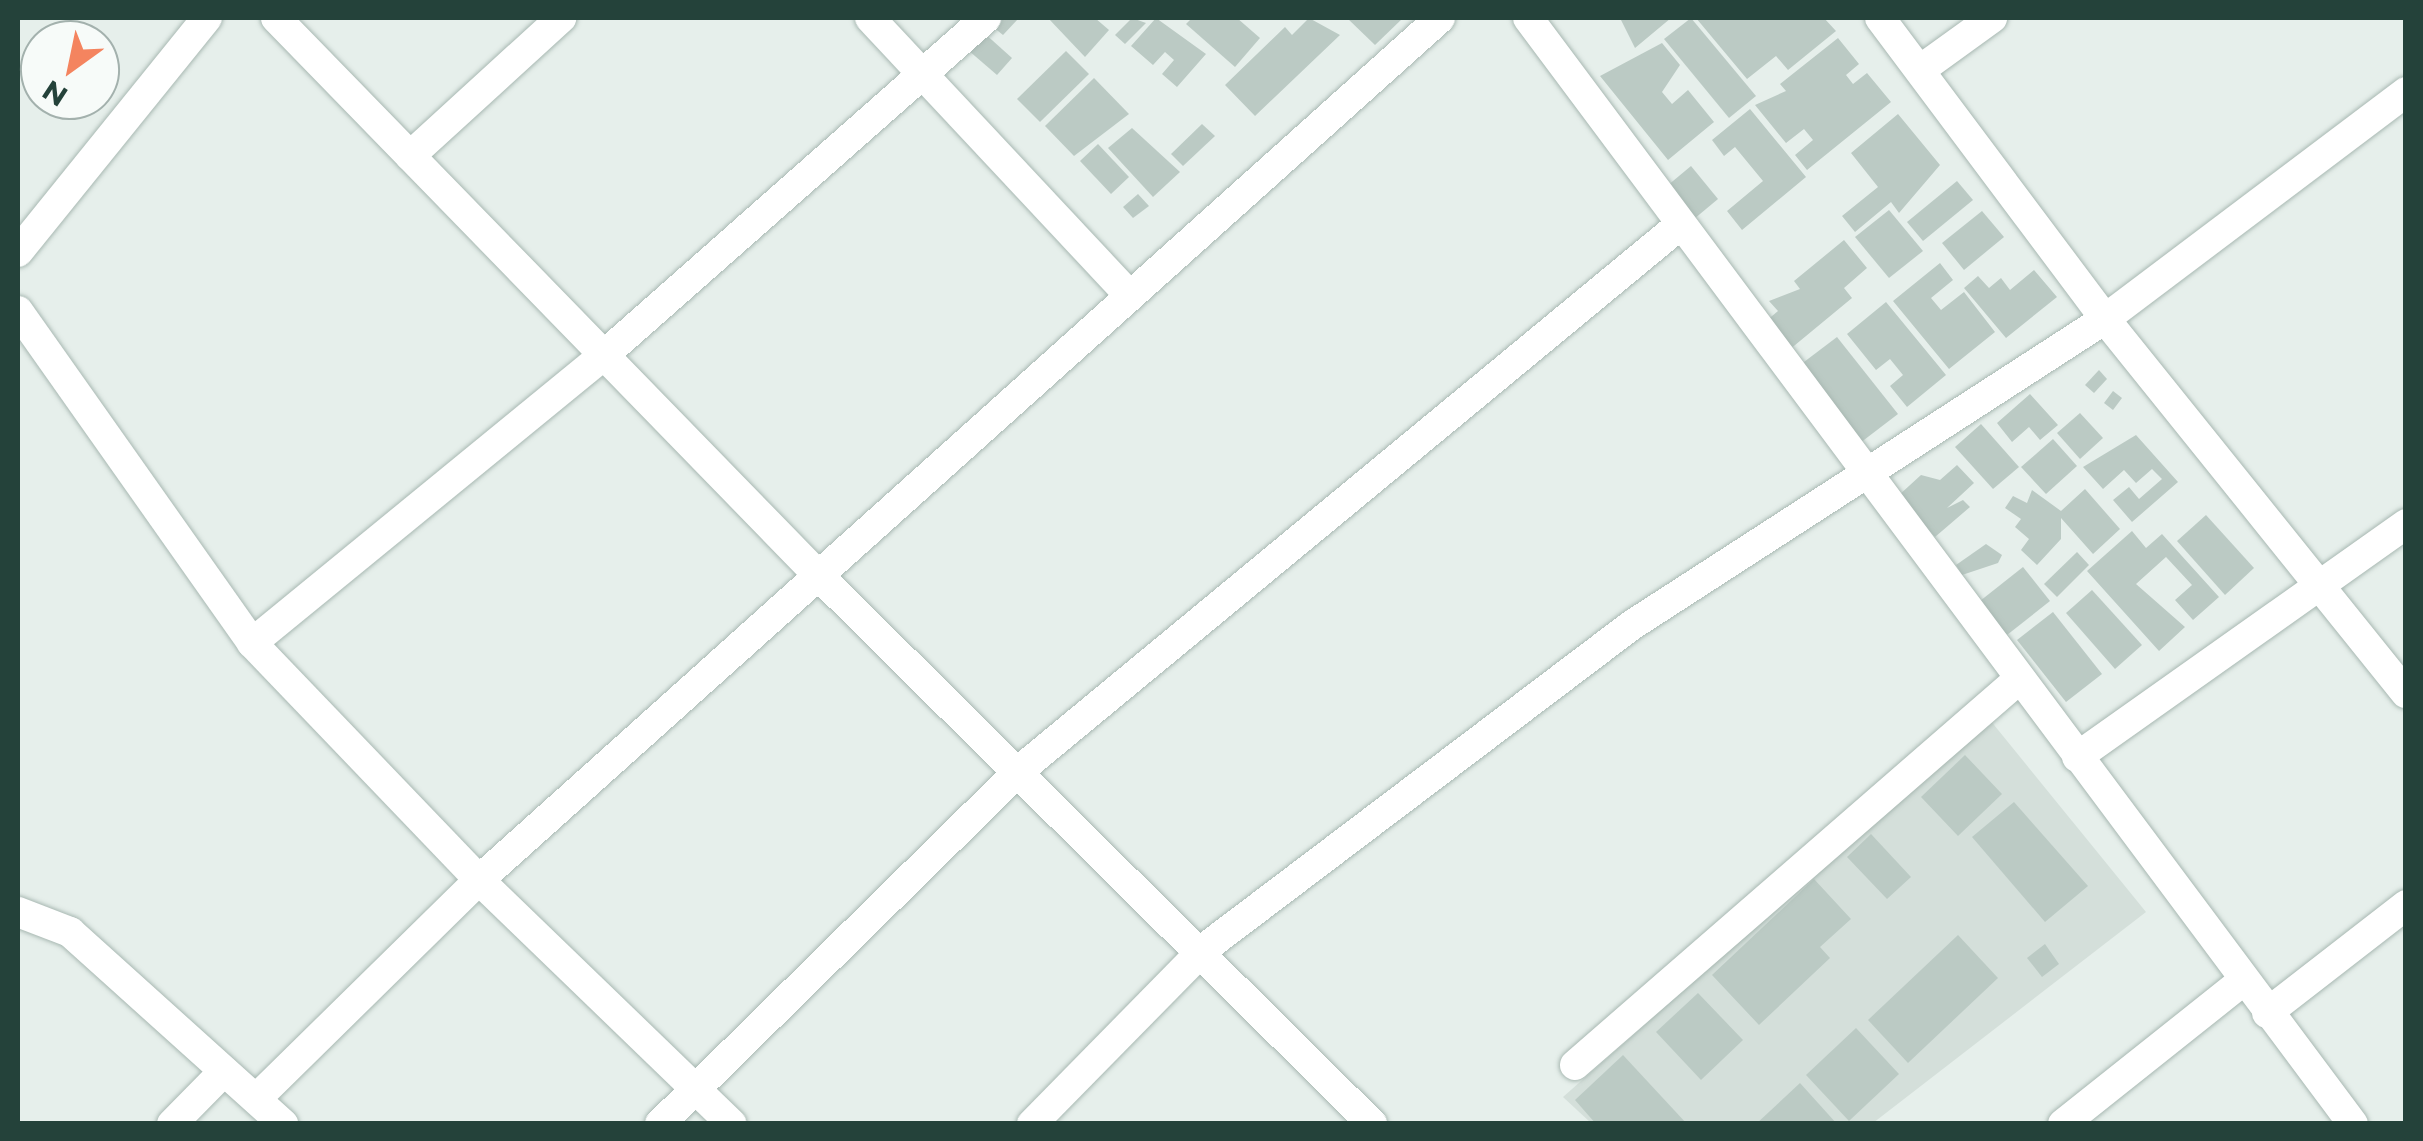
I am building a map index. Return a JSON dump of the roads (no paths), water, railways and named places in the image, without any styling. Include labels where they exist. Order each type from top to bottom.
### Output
[{"type":"street","points":[[18,252],[206,18]]},
{"type":"street","points":[[276,18],[816,573],[1205,948],[1372,1124]]},
{"type":"street","points":[[410,156],[561,18]]},
{"type":"street","points":[[870,18],[1128,294]]},
{"type":"street","points":[[252,643],[603,356],[925,76],[986,18]]},
{"type":"street","points":[[256,1100],[479,880],[816,573],[1440,18]]},
{"type":"street","points":[[1528,18],[1862,473],[2353,1124]]},
{"type":"street","points":[[1880,18],[2105,319],[2406,693]]},
{"type":"street","points":[[1920,70],[1992,18]]},
{"type":"street","points":[[1032,1124],[1205,948],[1632,625],[2105,319],[2406,92]]},
{"type":"street","points":[[660,1124],[693,1086],[1020,770],[1680,224]]},
{"type":"street","points":[[21,324],[252,643],[479,880],[732,1124]]},
{"type":"street","points":[[2078,757],[2406,524]]},
{"type":"street","points":[[1575,1065],[2019,679]]},
{"type":"street","points":[[2267,1013],[2406,905]]},
{"type":"street","points":[[18,912],[70,932],[283,1124]]},
{"type":"street","points":[[2063,1124],[2243,981]]},
{"type":"street","points":[[172,1124],[224,1071]]}]
